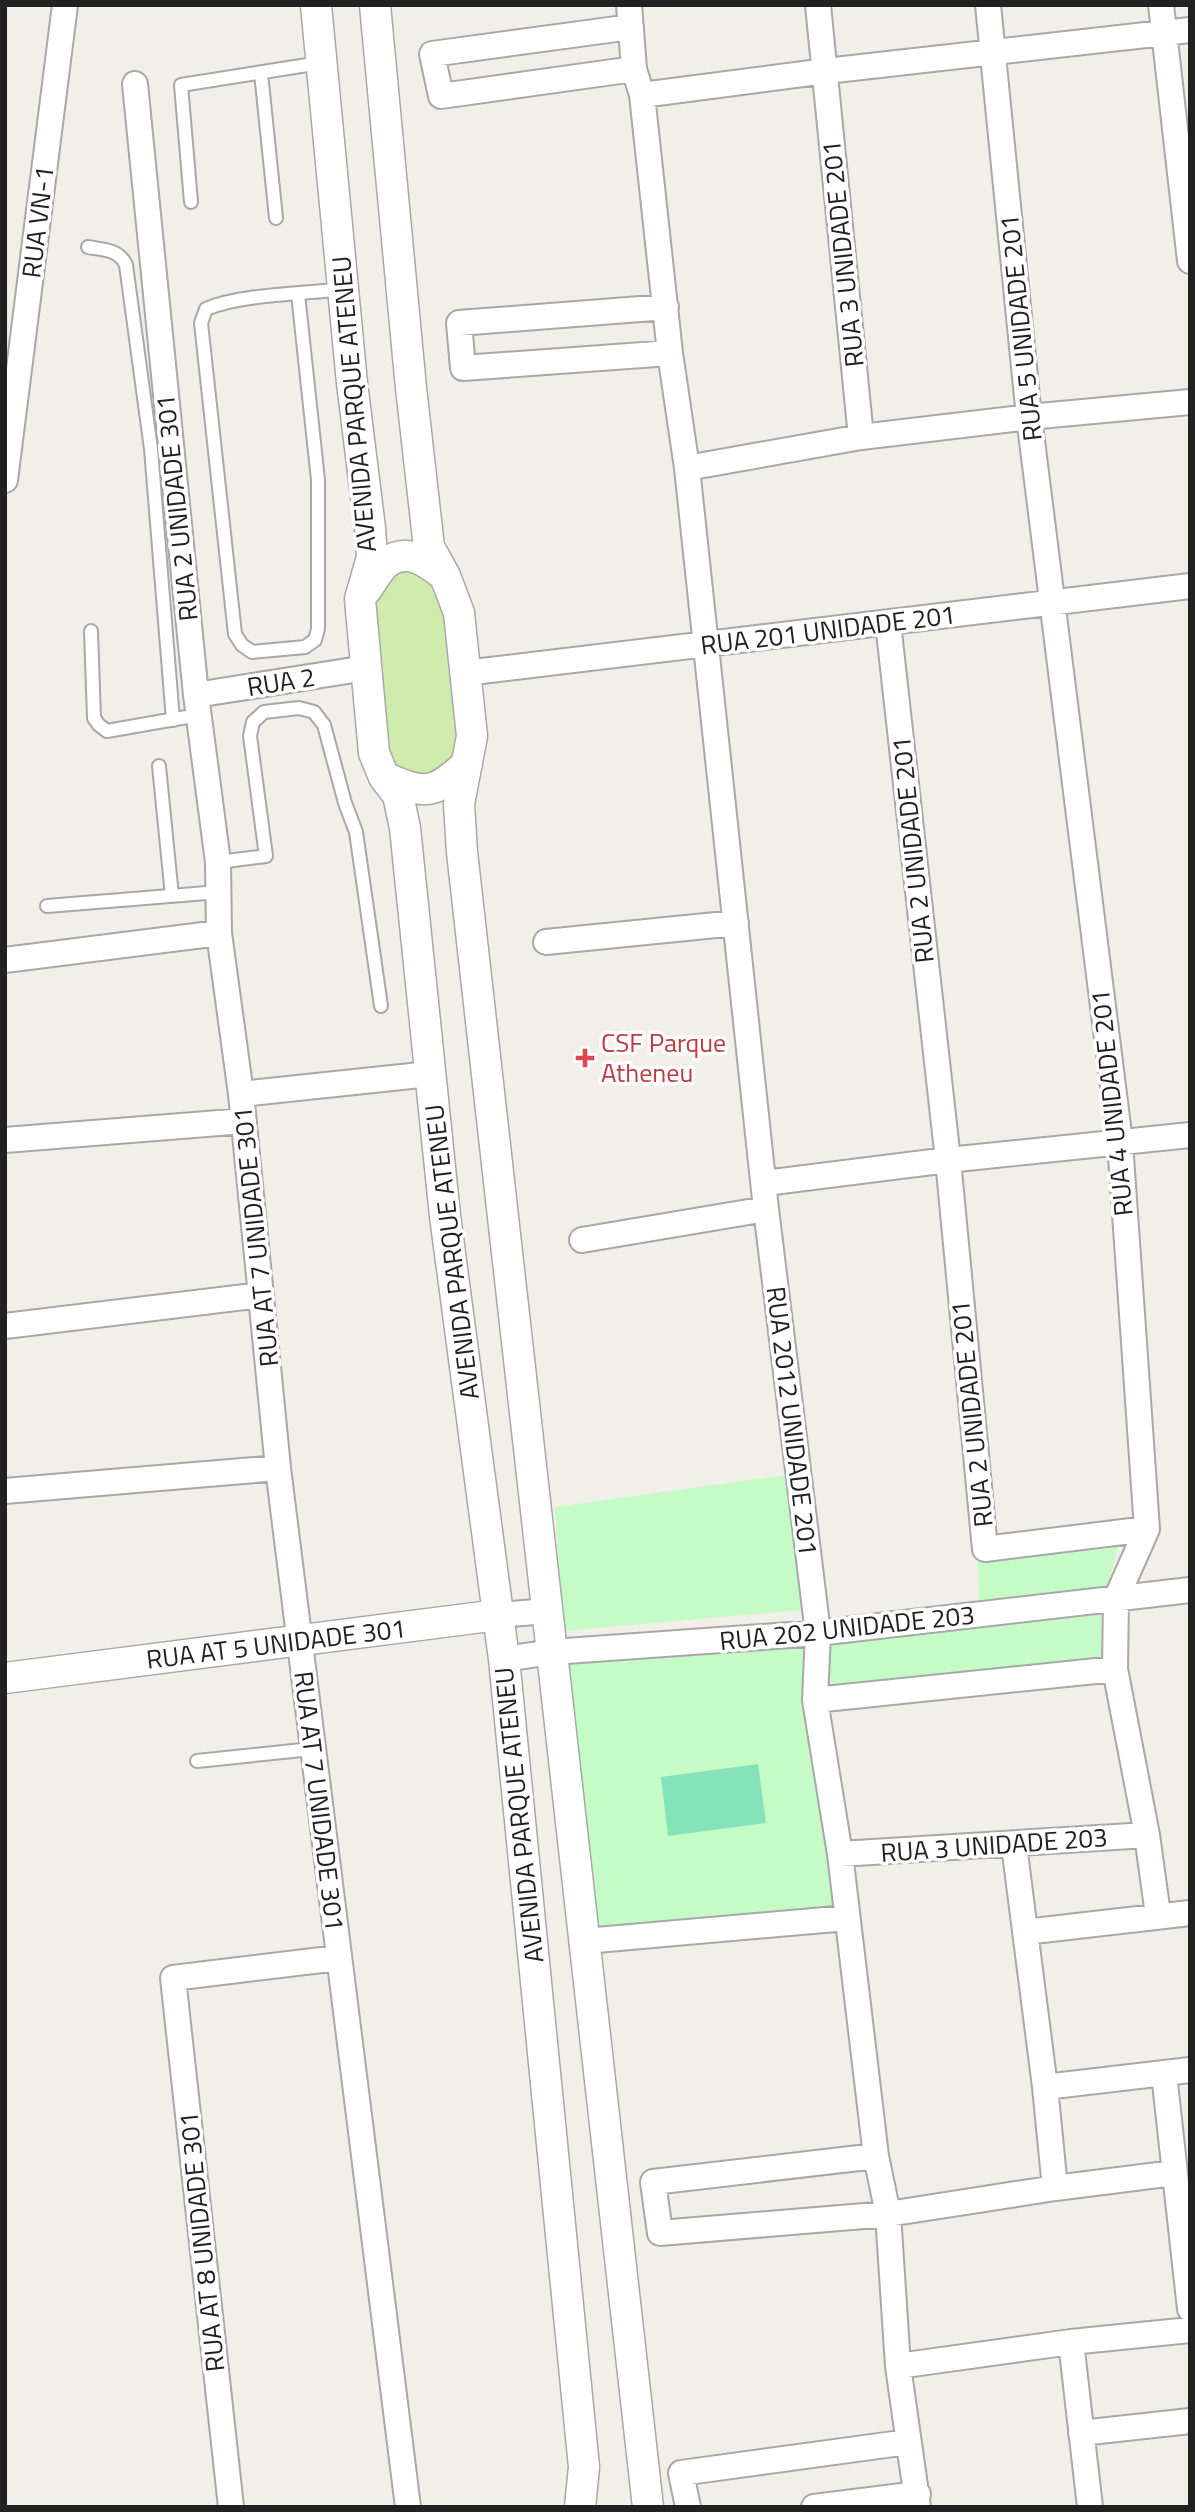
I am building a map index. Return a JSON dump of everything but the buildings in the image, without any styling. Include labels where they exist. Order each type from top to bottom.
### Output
[{"type":"street","name":"RUA VN-1","points":[[5,480],[65,5]]},
{"type":"street","name":"AVENIDA PARQUE ATENEU","points":[[316,5],[352,383],[370,528],[372,556],[360,599],[374,753],[384,777],[398,795],[405,828],[445,1216],[498,1615],[583,2453],[580,2507]]},
{"type":"street","name":"AVENIDA PARQUE ATENEU","points":[[375,5],[411,388],[429,547],[445,576],[459,613],[472,736],[459,804],[462,852],[648,2507]]},
{"type":"street","name":"RUA 3 UNIDADE 201","points":[[818,5],[861,437]]},
{"type":"street","name":"RUA 5 UNIDADE 201","points":[[988,5],[1029,417],[1051,603]]},
{"type":"street","points":[[1161,5],[1190,261]]},
{"type":"street","points":[[630,16],[432,54],[441,96],[634,69]]},
{"type":"street","name":"RUA 2012 UNIDADE 201","points":[[630,16],[634,69],[642,95],[670,353],[687,467],[766,1209],[818,1633],[815,1700],[840,1854],[876,2156],[888,2214],[898,2366],[918,2500]]},
{"type":"street","points":[[642,95],[826,71],[1190,30]]},
{"type":"street","name":"RUA 2 UNIDADE 301","points":[[135,84],[197,705],[218,862],[219,933]]},
{"type":"street","points":[[666,307],[459,323],[463,368],[670,353]]},
{"type":"street","points":[[687,467],[861,437],[1029,417],[1190,402]]},
{"type":"street","points":[[360,599],[386,563],[406,555],[423,559],[445,576]]},
{"type":"street","name":"RUA 201 UNIDADE 201","points":[[465,674],[1190,586]]},
{"type":"street","name":"RUA 4 UNIDADE 201","points":[[1051,603],[1120,1142],[1147,1529],[1116,1599]]},
{"type":"street","name":"RUA 2 UNIDADE 201","points":[[888,623],[948,1160],[985,1549],[1147,1529]]},
{"type":"street","name":"RUA 2","points":[[197,705],[366,668]]},
{"type":"street","points":[[384,777],[412,789],[442,786],[467,764]]},
{"type":"street","points":[[546,942],[736,923]]},
{"type":"street","points":[[5,961],[219,933]]},
{"type":"street","name":"RUA AT 7 UNIDADE 301","points":[[219,933],[242,1094],[278,1468],[408,2507]]},
{"type":"street","name":"RUA AT 7 UNIDADE 301","points":[[242,1094],[430,1074]]},
{"type":"street","points":[[5,1140],[244,1121]]},
{"type":"street","points":[[765,1183],[948,1160],[1190,1135]]},
{"type":"street","points":[[582,1240],[766,1209]]},
{"type":"street","points":[[5,1326],[261,1294]]},
{"type":"street","points":[[5,1491],[278,1468]]},
{"type":"street","name":"RUA 202 UNIDADE 203","points":[[503,1659],[552,1652],[818,1633],[1190,1590]]},
{"type":"street","points":[[1116,1599],[1115,1669],[1147,1835],[1158,1915]]},
{"type":"street","name":"RUA AT 5 UNIDADE 301","points":[[5,1678],[547,1611]]},
{"type":"street","points":[[815,1700],[1115,1669]]},
{"type":"street","name":"RUA 3 UNIDADE 203","points":[[840,1854],[1147,1835]]},
{"type":"street","points":[[1014,1845],[1055,2188]]},
{"type":"street","points":[[1025,1933],[1190,1913]]},
{"type":"street","points":[[585,1941],[847,1917]]},
{"type":"street","name":"RUA AT 8 UNIDADE 301","points":[[231,2507],[173,1978],[338,1958]]},
{"type":"street","points":[[1045,2087],[1190,2070]]},
{"type":"street","points":[[1164,2074],[1190,2309]]},
{"type":"street","points":[[876,2156],[653,2182],[660,2233],[888,2214],[1174,2173]]},
{"type":"street","points":[[898,2366],[1070,2342],[1190,2330]]},
{"type":"street","points":[[1070,2342],[1090,2507]]},
{"type":"street","points":[[1081,2433],[1190,2420]]},
{"type":"street","points":[[688,2507],[681,2473],[908,2442]]},
{"type":"street","points":[[814,2507],[918,2500]]},
{"type":"lane","points":[[191,202],[181,85],[320,63]]},
{"type":"lane","points":[[261,72],[276,218]]},
{"type":"lane","points":[[88,247],[122,256],[126,265],[151,449],[173,720]]},
{"type":"lane","points":[[298,294],[318,480],[318,629],[315,640],[305,647],[252,652],[242,645],[235,635],[201,323],[206,309],[220,303],[298,294],[345,289]]},
{"type":"lane","points":[[91,631],[94,718],[99,726],[107,731],[173,720],[197,705]]},
{"type":"lane","points":[[218,862],[266,856],[250,736],[253,722],[264,712],[299,708],[314,712],[324,725],[345,803],[356,832],[381,1006]]},
{"type":"lane","points":[[159,765],[172,896]]},
{"type":"lane","points":[[47,906],[219,892]]},
{"type":"lane","points":[[197,1761],[312,1749]]},
{"type":"green space","points":[[399,566],[441,583],[461,739],[454,760],[435,771],[420,775],[406,773],[387,760],[370,590]]},
{"type":"green space","points":[[785,1475],[802,1610],[563,1631],[555,1507]]},
{"type":"green space","points":[[1120,1539],[1107,1588],[979,1600],[978,1556]]},
{"type":"green space","points":[[1106,1606],[1105,1659],[829,1692],[827,1644]]},
{"type":"green space","points":[[807,1639],[837,1907],[592,1929],[566,1662]]},
{"type":"green space","points":[[758,1764],[766,1823],[668,1836],[661,1777]]},
{"type":"place","name":"CSF Parque Atheneu","points":[[585,1058]]}]
